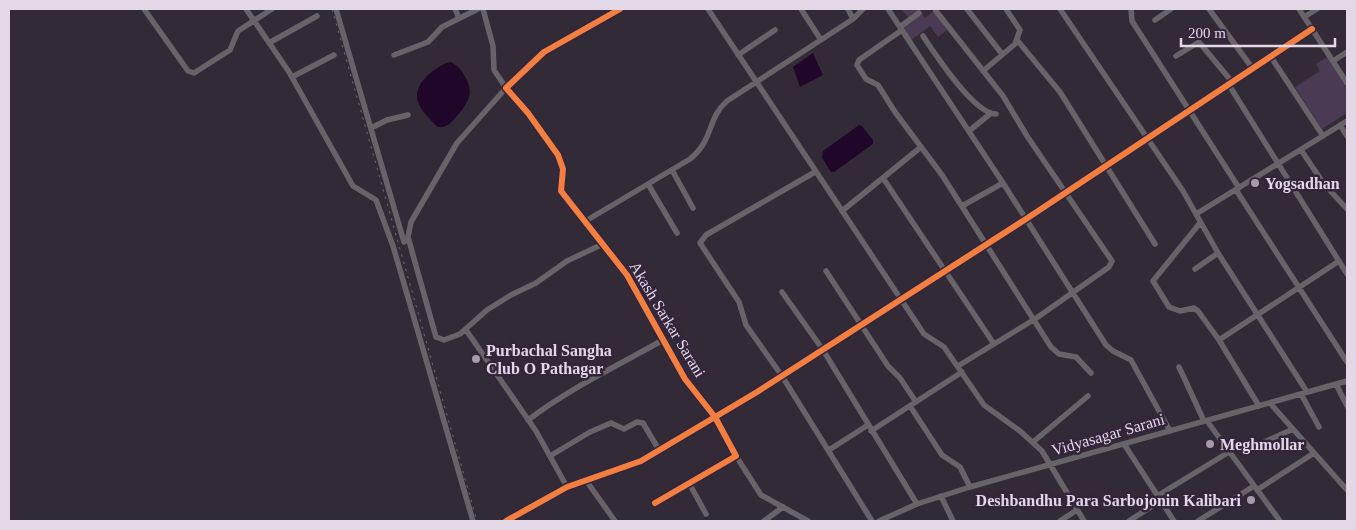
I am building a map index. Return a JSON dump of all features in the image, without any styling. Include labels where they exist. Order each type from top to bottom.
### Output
[{"type":"street","points":[[144,9],[191,73],[230,50],[238,31],[272,9]]},
{"type":"street","points":[[246,9],[292,77],[353,186],[370,194],[376,200],[393,246],[473,521]]},
{"type":"street","points":[[336,9],[436,337],[444,340],[466,330],[487,310],[511,295],[536,283],[566,262],[602,244]]},
{"type":"street","points":[[455,9],[459,18]]},
{"type":"street","points":[[394,55],[428,42],[442,27],[478,9]]},
{"type":"street","name":"Akash Sarkar Sarani","points":[[483,9],[493,46],[494,70],[558,155],[563,169],[561,191],[627,275],[685,379],[715,417],[736,456],[761,495],[808,521]]},
{"type":"street","points":[[407,241],[411,222],[457,143],[506,88],[544,52],[620,9]]},
{"type":"street","points":[[708,9],[924,334],[944,347],[984,405],[1033,442],[1052,464],[1084,521]]},
{"type":"street","points":[[801,9],[821,40]]},
{"type":"street","points":[[848,9],[854,19]]},
{"type":"street","points":[[584,222],[672,170],[703,148],[721,106],[854,19],[863,9]]},
{"type":"street","points":[[888,9],[970,130],[1110,349],[1131,360],[1170,431]]},
{"type":"street","points":[[967,9],[1002,54]]},
{"type":"street","points":[[983,71],[1017,40],[1020,30],[1006,9]]},
{"type":"street","points":[[1060,9],[1148,138],[1196,214],[1304,393],[1319,427]]},
{"type":"street","points":[[1131,9],[1132,21],[1347,362]]},
{"type":"street","points":[[1155,20],[1172,9]]},
{"type":"street","points":[[1208,9],[1253,69]]},
{"type":"street","points":[[1299,9],[1347,83]]},
{"type":"street","points":[[1304,17],[1317,9]]},
{"type":"street","points":[[936,10],[1003,96],[1027,136],[1112,260],[1109,267],[1074,293],[958,366]]},
{"type":"street","points":[[919,13],[859,60],[857,65],[866,79],[878,85],[962,206],[1056,351],[1076,357],[1091,373]]},
{"type":"street","points":[[269,43],[316,16]]},
{"type":"street","points":[[506,521],[567,487],[585,479],[635,463],[715,417],[1026,219],[1312,29]]},
{"type":"street","points":[[738,56],[775,30]]},
{"type":"street","points":[[923,36],[950,76],[993,114],[970,130]]},
{"type":"street","points":[[1017,40],[1060,92],[1155,244]]},
{"type":"street","points":[[1176,56],[1199,42],[1231,84],[1278,164],[1347,274]]},
{"type":"street","points":[[1334,61],[1347,52]]},
{"type":"street","points":[[292,77],[334,55]]},
{"type":"street","points":[[1271,57],[1323,136]]},
{"type":"street","points":[[371,128],[387,120],[408,116]]},
{"type":"street","points":[[1196,214],[1347,121]]},
{"type":"street","points":[[1340,125],[1347,136]]},
{"type":"street","points":[[842,211],[921,147]]},
{"type":"street","points":[[1301,150],[1324,184],[1347,209]]},
{"type":"street","points":[[672,170],[693,208]]},
{"type":"street","points":[[816,172],[706,235],[700,243],[739,302],[746,325],[782,376],[872,521]]},
{"type":"street","points":[[883,178],[994,344]]},
{"type":"street","points":[[962,206],[1003,183]]},
{"type":"street","points":[[648,184],[677,233]]},
{"type":"street","points":[[1200,223],[1153,280],[1169,307],[1180,311],[1196,309],[1219,340],[1259,406]]},
{"type":"street","points":[[393,246],[407,241]]},
{"type":"street","points":[[1195,269],[1218,253]]},
{"type":"street","points":[[1219,340],[1339,261]]},
{"type":"street","points":[[826,271],[913,404],[942,455],[960,466],[970,487]]},
{"type":"street","points":[[782,292],[822,350],[919,503]]},
{"type":"street","points":[[466,330],[528,420],[567,487]]},
{"type":"street","points":[[528,420],[571,391],[663,340]]},
{"type":"street","points":[[1179,367],[1206,421],[1280,521]]},
{"type":"street","points":[[829,450],[913,404],[962,372]]},
{"type":"street","name":"Vidyasagar Sarani","points":[[879,521],[919,503],[970,487],[1347,380]]},
{"type":"street","points":[[1336,384],[1347,406]]},
{"type":"street","points":[[1033,442],[1088,396]]},
{"type":"street","points":[[1270,403],[1347,490]]},
{"type":"street","points":[[550,456],[590,432],[612,423],[624,429],[637,422],[643,423],[659,450]]},
{"type":"street","points":[[1256,446],[1293,428]]},
{"type":"street","points":[[1124,444],[1174,521]]},
{"type":"street","points":[[1129,521],[1158,499],[1230,452]]},
{"type":"street","points":[[1198,521],[1314,452]]},
{"type":"street","points":[[655,503],[736,456]]},
{"type":"street","points":[[585,479],[615,521]]},
{"type":"street","points":[[689,483],[706,514]]},
{"type":"street","points":[[941,496],[954,521]]},
{"type":"street","points":[[764,521],[783,507]]},
{"type":"street","points":[[1060,521],[1077,510]]},
{"type":"shaded area","points":[[901,9],[920,9],[925,18],[934,11],[947,30],[938,37],[930,26],[911,40],[900,23],[908,17]]},
{"type":"shaded area","points":[[813,53],[823,75],[800,87],[793,67]]},
{"type":"shaded area","points":[[1327,57],[1347,88],[1347,113],[1322,129],[1295,87],[1320,71],[1316,64]]},
{"type":"shaded area","points":[[450,62],[458,67],[464,75],[470,92],[465,106],[451,123],[444,127],[438,127],[421,108],[417,96],[418,89],[429,74]]},
{"type":"shaded area","points":[[859,125],[862,126],[873,140],[873,144],[834,172],[831,172],[822,158],[823,151]]},
{"type":"railway","points":[[332,9],[477,521]]},
{"type":"cycle path","points":[[620,9],[544,52],[506,88],[528,113],[558,155],[563,169],[561,191],[627,275],[685,379],[715,417],[736,456],[655,503]]},
{"type":"cycle path","points":[[506,521],[567,487],[641,461],[757,392],[1026,219],[1312,29]]},
{"type":"place","name":"Yogsadhan","points":[[1255,183]]},
{"type":"place","name":"Purbachal Sangha Club O Pathagar","points":[[476,359]]},
{"type":"place","name":"Meghmollar","points":[[1210,444]]},
{"type":"place","name":"Deshbandhu Para Sarbojonin Kalibari","points":[[1251,500]]}]
